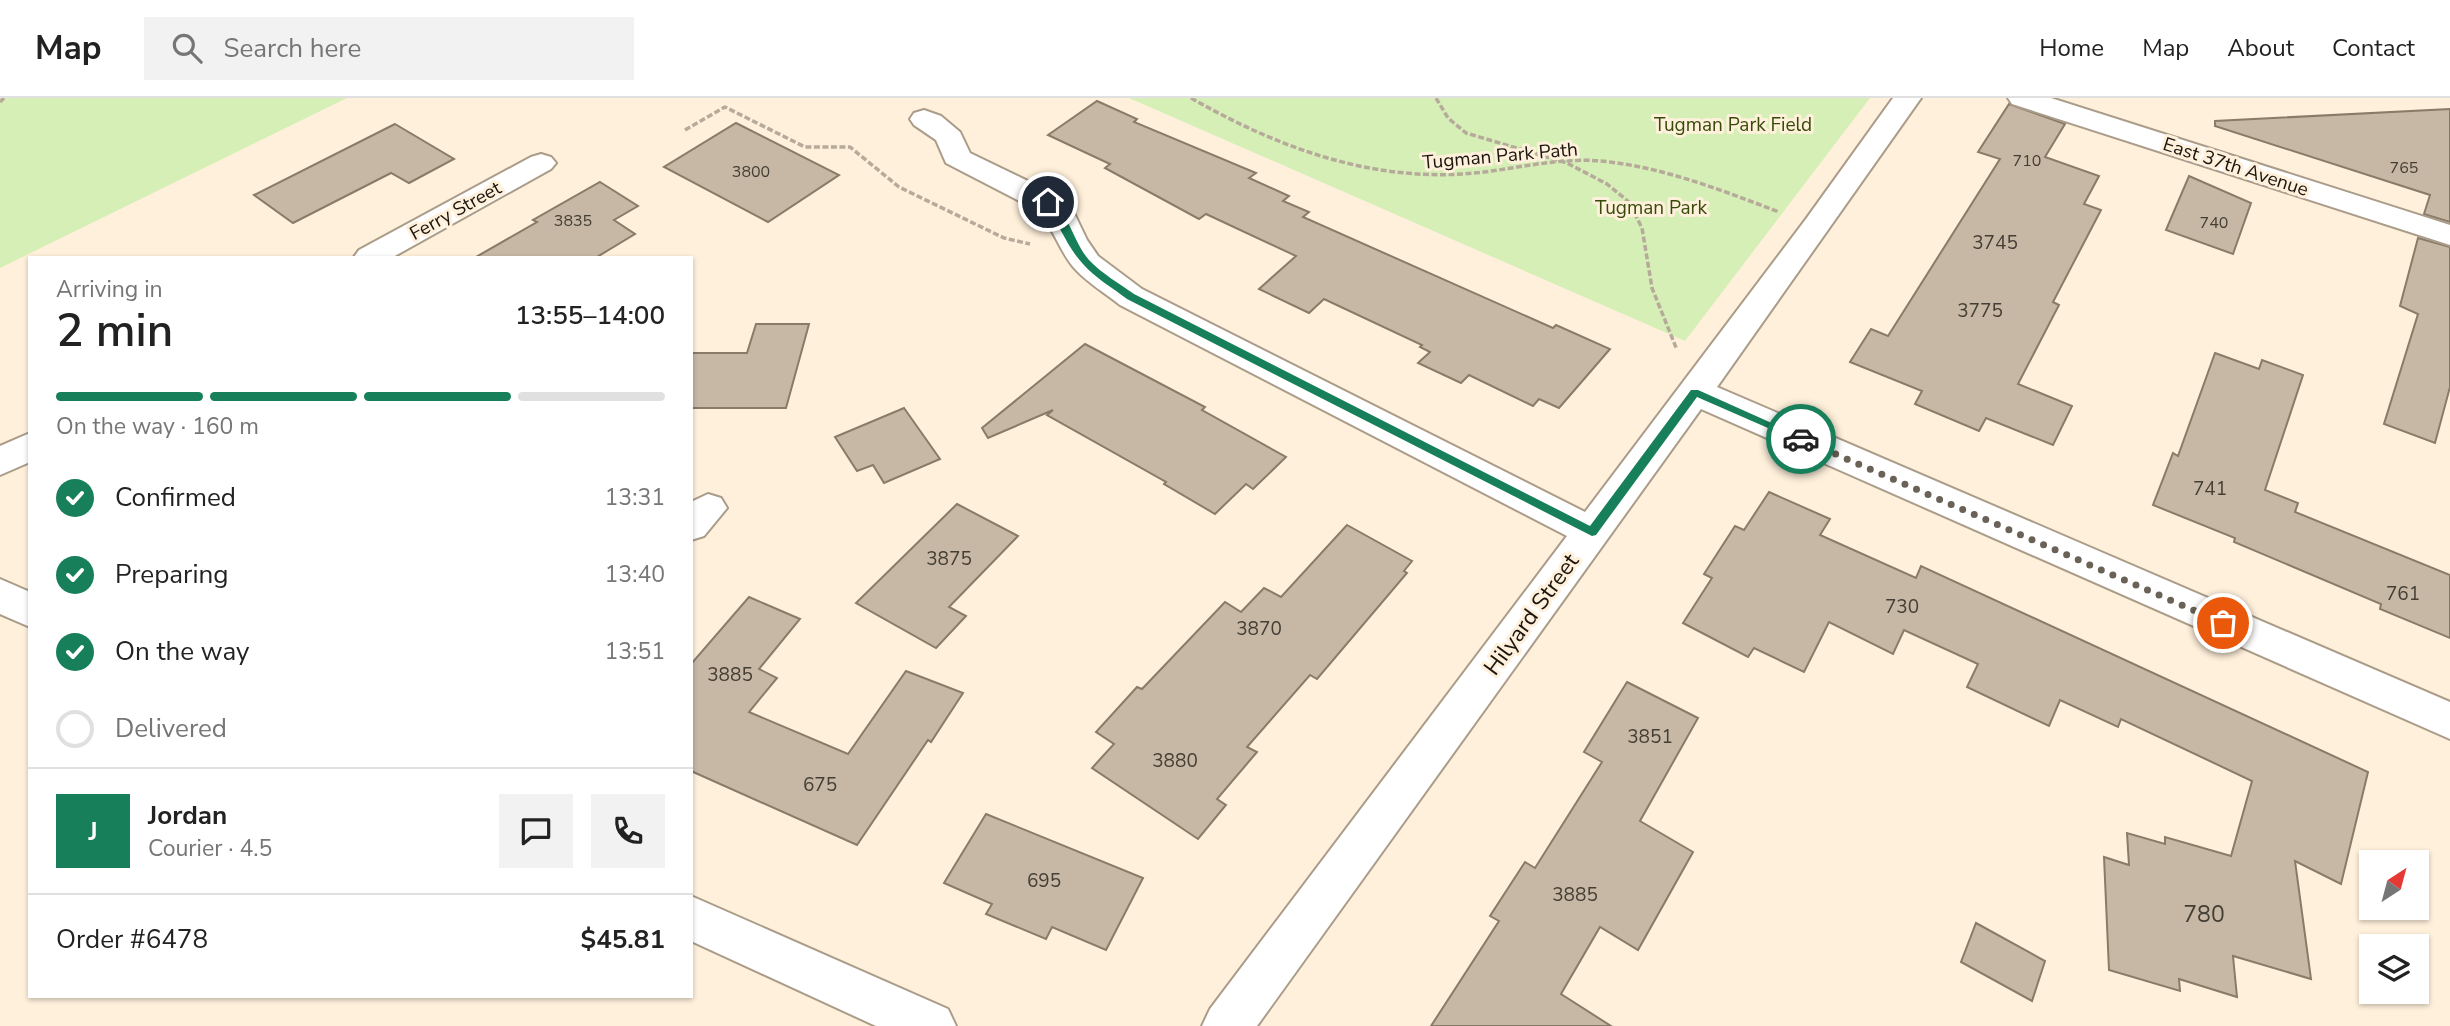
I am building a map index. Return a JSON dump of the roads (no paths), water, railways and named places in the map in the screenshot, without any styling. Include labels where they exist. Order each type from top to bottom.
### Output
[{"type":"street","name":"Hilyard Street","points":[[1227,1026],[1817,226],[1907,98]]},
{"type":"street","name":"East 37th Avenue","points":[[2022,98],[2450,234]]},
{"type":"street","points":[[924,119],[941,128],[950,137],[956,157],[1048,202],[1059,215],[1072,242],[1087,263],[1131,297],[1592,532]]},
{"type":"street","name":"Ferry Street","points":[[372,256],[541,163]]},
{"type":"street","points":[[1695,392],[2450,722]]},
{"type":"street","points":[[0,462],[28,447]]},
{"type":"street","points":[[0,595],[28,610]]},
{"type":"street","points":[[693,919],[931,1026]]},
{"type":"park label","name":"Tugman Park Field","points":[[1733,124]]},
{"type":"park label","name":"Tugman Park","points":[[1651,207]]}]
